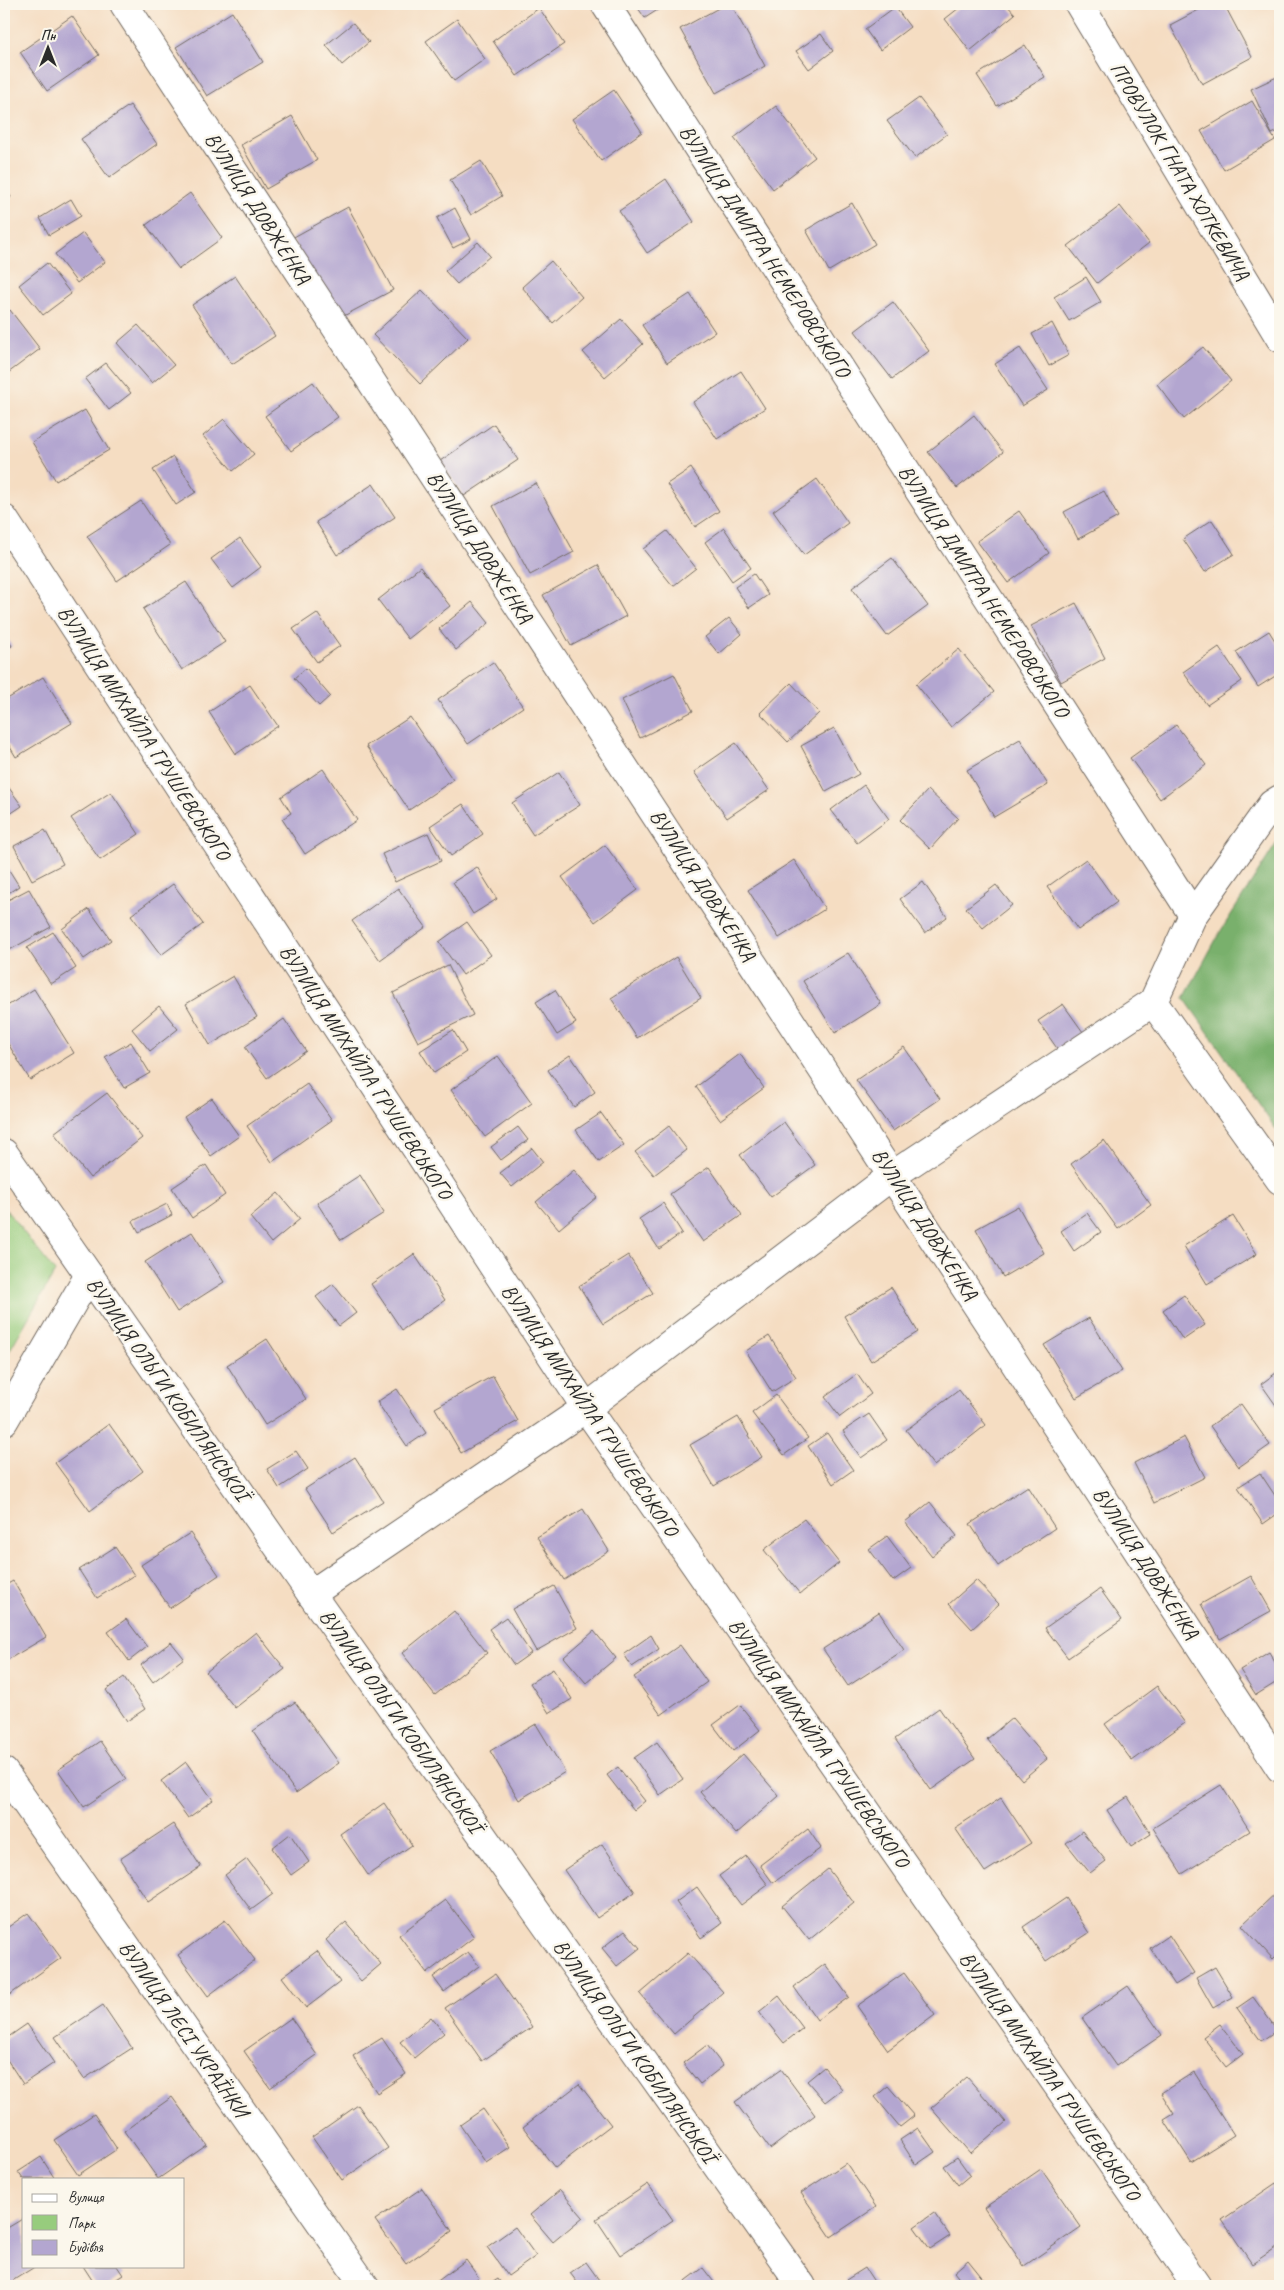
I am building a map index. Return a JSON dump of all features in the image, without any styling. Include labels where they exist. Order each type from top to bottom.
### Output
[{"type":"street","name":"ВУЛИЦЯ ДОВЖЕНКА","points":[[124,4],[1280,1768]]},
{"type":"street","name":"ВУЛИЦЯ ДМИТРА НЕМЕРОВСЬКОГО","points":[[605,4],[1193,915]]},
{"type":"street","name":"ПРОВУЛОК ГНАТА ХОТКЕВИЧА","points":[[1080,4],[1280,338]]},
{"type":"street","name":"ВУЛИЦЯ МИХАЙЛА ГРУШЕВСЬКОГО","points":[[4,519],[586,1408],[1197,2286]]},
{"type":"street","points":[[311,1594],[586,1408],[893,1175],[1153,1002],[1193,915],[1272,804],[1280,799]]},
{"type":"street","points":[[1153,1002],[1280,1180]]},
{"type":"street","name":"ВУЛИЦЯ ОЛЬГИ КОБИЛЯНСЬКОЇ","points":[[4,1153],[311,1594],[802,2286]]},
{"type":"street","points":[[4,1421],[89,1276]]},
{"type":"street","name":"ВУЛИЦЯ ЛЕСІ УКРАЇНКИ","points":[[4,1772],[365,2286]]},
{"type":"green space","points":[[1280,838],[1280,1135],[1184,998],[1220,932]]},
{"type":"green space","points":[[4,1207],[55,1272],[4,1360]]},
{"type":"building","points":[[635,4],[667,4],[645,18]]},
{"type":"building","points":[[726,4],[731,4],[765,66],[716,93],[680,29]]},
{"type":"building","points":[[964,4],[1006,4],[1015,14],[970,51],[945,19]]},
{"type":"building","points":[[1210,4],[1224,4],[1252,57],[1202,84],[1170,25]]},
{"type":"building","points":[[895,7],[910,27],[880,50],[865,29]]},
{"type":"building","points":[[539,8],[564,44],[517,76],[493,41]]},
{"type":"building","points":[[232,12],[263,62],[207,96],[176,47]]},
{"type":"building","points":[[72,16],[99,55],[47,91],[20,52]]},
{"type":"building","points":[[457,19],[485,59],[454,81],[426,41]]},
{"type":"building","points":[[353,23],[369,42],[342,65],[326,45]]},
{"type":"building","points":[[821,34],[833,51],[809,69],[796,51]]},
{"type":"building","points":[[1025,45],[1045,77],[997,106],[977,75]]},
{"type":"building","points":[[1279,76],[1280,130],[1272,134],[1251,89]]},
{"type":"building","points":[[614,90],[642,132],[601,161],[572,119]]},
{"type":"building","points":[[919,98],[947,134],[915,158],[887,121]]},
{"type":"building","points":[[1252,101],[1275,140],[1224,170],[1201,131]]},
{"type":"building","points":[[130,105],[157,144],[109,178],[81,139]]},
{"type":"building","points":[[776,106],[815,157],[773,189],[734,138]]},
{"type":"building","points":[[292,116],[317,160],[266,189],[241,145]]},
{"type":"building","points":[[481,161],[502,196],[471,215],[450,180]]},
{"type":"building","points":[[666,179],[694,222],[647,253],[619,211]]},
{"type":"building","points":[[4,187],[11,197],[4,201]]},
{"type":"building","points":[[190,193],[222,238],[179,269],[146,225]]},
{"type":"building","points":[[71,199],[81,216],[49,235],[40,218]]},
{"type":"building","points":[[852,203],[875,244],[829,271],[806,230]]},
{"type":"building","points":[[1120,206],[1149,243],[1097,283],[1068,246]]},
{"type":"building","points":[[348,207],[393,290],[336,320],[292,238]]},
{"type":"building","points":[[455,208],[471,239],[453,248],[437,218]]},
{"type":"building","points":[[83,233],[105,262],[77,283],[55,254]]},
{"type":"building","points":[[478,242],[490,256],[457,284],[445,271]]},
{"type":"building","points":[[551,261],[582,297],[553,323],[522,287]]},
{"type":"building","points":[[47,263],[71,294],[43,315],[19,285]]},
{"type":"building","points":[[235,276],[275,336],[232,364],[192,305]]},
{"type":"building","points":[[1086,277],[1101,302],[1069,321],[1054,297]]},
{"type":"building","points":[[422,290],[468,338],[420,384],[373,335]]},
{"type":"building","points":[[690,294],[715,332],[667,363],[642,325]]},
{"type":"building","points":[[893,302],[929,351],[892,379],[855,331]]},
{"type":"building","points":[[10,310],[40,349],[4,376],[4,315]]},
{"type":"building","points":[[621,319],[643,344],[605,377],[583,352]]},
{"type":"building","points":[[1052,323],[1069,355],[1049,366],[1032,334]]},
{"type":"building","points":[[138,325],[174,365],[152,383],[117,343]]},
{"type":"building","points":[[1203,347],[1231,381],[1184,419],[1157,384]]},
{"type":"building","points":[[1020,348],[1048,390],[1022,406],[995,364]]},
{"type":"building","points":[[106,363],[131,393],[109,410],[85,379]]},
{"type":"building","points":[[741,371],[765,408],[717,439],[693,402]]},
{"type":"building","points":[[313,382],[338,417],[291,451],[265,416]]},
{"type":"building","points":[[85,410],[109,450],[56,481],[32,442]]},
{"type":"building","points":[[974,415],[1003,452],[957,488],[928,452]]},
{"type":"building","points":[[224,419],[254,454],[233,471],[203,436]]},
{"type":"building","points":[[494,424],[518,460],[464,496],[440,461]]},
{"type":"building","points":[[173,457],[196,492],[176,505],[153,470]]},
{"type":"building","points":[[691,468],[719,511],[695,527],[667,484]]},
{"type":"building","points":[[817,479],[848,523],[804,555],[773,511]]},
{"type":"building","points":[[536,483],[574,552],[530,575],[493,506]]},
{"type":"building","points":[[373,484],[395,517],[337,555],[316,522]]},
{"type":"building","points":[[1104,491],[1118,517],[1078,539],[1064,512]]},
{"type":"building","points":[[141,501],[170,545],[117,581],[87,536]]},
{"type":"building","points":[[1019,511],[1049,553],[1008,583],[977,541]]},
{"type":"building","points":[[1212,520],[1234,554],[1205,572],[1183,539]]},
{"type":"building","points":[[1280,521],[1280,534],[1274,526]]},
{"type":"building","points":[[724,528],[751,568],[732,581],[705,542]]},
{"type":"building","points":[[667,531],[696,568],[673,586],[643,549]]},
{"type":"building","points":[[240,538],[261,567],[233,588],[211,559]]},
{"type":"building","points":[[892,558],[928,606],[887,636],[852,588]]},
{"type":"building","points":[[598,565],[626,616],[571,646],[543,595]]},
{"type":"building","points":[[420,567],[450,606],[408,639],[378,600]]},
{"type":"building","points":[[754,574],[768,595],[749,608],[735,587]]},
{"type":"building","points":[[186,582],[225,642],[182,670],[143,609]]},
{"type":"building","points":[[472,602],[489,623],[456,650],[439,629]]},
{"type":"building","points":[[1076,603],[1105,658],[1061,682],[1031,626]]},
{"type":"building","points":[[317,613],[340,646],[317,662],[293,629]]},
{"type":"building","points":[[729,618],[742,634],[719,654],[705,637]]},
{"type":"building","points":[[1269,631],[1280,649],[1280,673],[1258,687],[1236,652]]},
{"type":"building","points":[[4,633],[12,646],[4,651]]},
{"type":"building","points":[[1219,647],[1242,681],[1207,705],[1183,672]]},
{"type":"building","points":[[959,649],[994,692],[951,727],[916,684]]},
{"type":"building","points":[[493,662],[523,707],[468,744],[438,700]]},
{"type":"building","points":[[306,668],[330,696],[319,706],[294,678]]},
{"type":"building","points":[[674,674],[693,711],[640,738],[622,700]]},
{"type":"building","points":[[43,677],[72,723],[16,757],[4,737],[4,701]]},
{"type":"building","points":[[791,683],[819,713],[788,742],[760,713]]},
{"type":"building","points":[[250,685],[278,726],[236,754],[209,712]]},
{"type":"building","points":[[410,717],[453,780],[409,810],[366,746]]},
{"type":"building","points":[[1176,725],[1206,765],[1160,799],[1130,758]]},
{"type":"building","points":[[834,728],[859,774],[826,792],[801,746]]},
{"type":"building","points":[[1020,739],[1048,785],[994,817],[967,770]]},
{"type":"building","points":[[736,743],[769,790],[727,818],[694,772]]},
{"type":"building","points":[[323,769],[357,820],[305,854],[282,819],[291,813],[281,797]]},
{"type":"building","points":[[559,772],[580,805],[533,835],[512,803]]},
{"type":"building","points":[[4,781],[22,806],[4,818]]},
{"type":"building","points":[[864,785],[889,819],[857,843],[831,810]]},
{"type":"building","points":[[928,790],[958,818],[930,849],[900,820]]},
{"type":"building","points":[[111,792],[139,834],[100,860],[71,818]]},
{"type":"building","points":[[463,804],[483,834],[451,856],[430,826]]},
{"type":"building","points":[[45,830],[63,864],[32,880],[14,846]]},
{"type":"building","points":[[428,833],[441,861],[395,882],[382,854]]},
{"type":"building","points":[[605,845],[638,890],[595,922],[562,877]]},
{"type":"building","points":[[1086,859],[1117,902],[1078,930],[1047,887]]},
{"type":"building","points":[[794,860],[825,909],[779,938],[748,890]]},
{"type":"building","points":[[4,862],[19,886],[4,896]]},
{"type":"building","points":[[477,867],[497,899],[473,914],[453,882]]},
{"type":"building","points":[[923,882],[947,917],[925,933],[900,899]]},
{"type":"building","points":[[173,884],[203,924],[161,955],[131,915]]},
{"type":"building","points":[[996,885],[1012,905],[983,928],[966,908]]},
{"type":"building","points":[[398,888],[426,927],[380,960],[352,921]]},
{"type":"building","points":[[29,889],[51,927],[4,953],[4,902]]},
{"type":"building","points":[[89,909],[111,940],[84,959],[62,929]]},
{"type":"building","points":[[467,922],[491,955],[463,975],[439,942]]},
{"type":"building","points":[[53,932],[76,968],[51,984],[27,948]]},
{"type":"building","points":[[848,953],[881,1004],[835,1033],[803,981]]},
{"type":"building","points":[[676,957],[701,998],[637,1038],[611,998]]},
{"type":"building","points":[[448,965],[473,1015],[418,1042],[393,993]]},
{"type":"building","points":[[233,976],[257,1017],[210,1045],[186,1004]]},
{"type":"building","points":[[34,989],[74,1053],[30,1080],[4,1037],[4,1008]]},
{"type":"building","points":[[555,990],[576,1023],[557,1035],[536,1002]]},
{"type":"building","points":[[1063,1004],[1088,1039],[1063,1057],[1038,1021]]},
{"type":"building","points":[[159,1006],[178,1029],[150,1051],[132,1029]]},
{"type":"building","points":[[284,1019],[306,1051],[267,1078],[245,1047]]},
{"type":"building","points":[[453,1030],[466,1052],[434,1073],[420,1051]]},
{"type":"building","points":[[131,1042],[150,1073],[124,1088],[105,1057]]},
{"type":"building","points":[[904,1047],[940,1099],[893,1131],[856,1080]]},
{"type":"building","points":[[740,1054],[764,1088],[720,1120],[696,1087]]},
{"type":"building","points":[[570,1055],[595,1092],[574,1107],[548,1070]]},
{"type":"building","points":[[498,1056],[532,1103],[485,1137],[451,1090]]},
{"type":"building","points":[[307,1084],[332,1120],[272,1162],[247,1126]]},
{"type":"building","points":[[107,1093],[142,1138],[90,1178],[54,1133]]},
{"type":"building","points":[[212,1098],[239,1136],[211,1156],[184,1117]]},
{"type":"building","points":[[601,1113],[624,1145],[599,1162],[576,1130]]},
{"type":"building","points":[[784,1122],[815,1165],[771,1197],[740,1155]]},
{"type":"building","points":[[669,1126],[687,1150],[654,1175],[635,1152]]},
{"type":"building","points":[[518,1127],[528,1140],[501,1160],[491,1147]]},
{"type":"building","points":[[1104,1140],[1151,1205],[1118,1229],[1071,1164]]},
{"type":"building","points":[[532,1148],[543,1162],[512,1187],[500,1173]]},
{"type":"building","points":[[206,1165],[225,1195],[192,1218],[172,1188]]},
{"type":"building","points":[[709,1167],[742,1215],[703,1242],[670,1194]]},
{"type":"building","points":[[574,1170],[597,1197],[559,1229],[536,1202]]},
{"type":"building","points":[[360,1175],[384,1213],[341,1240],[317,1203]]},
{"type":"building","points":[[278,1193],[300,1219],[271,1243],[250,1217]]},
{"type":"building","points":[[663,1203],[682,1233],[659,1249],[639,1219]]},
{"type":"building","points":[[167,1204],[172,1215],[139,1232],[133,1221]]},
{"type":"building","points":[[1018,1206],[1044,1253],[1003,1277],[976,1229]]},
{"type":"building","points":[[1087,1213],[1101,1232],[1074,1251],[1061,1231]]},
{"type":"building","points":[[1233,1216],[1257,1254],[1207,1284],[1184,1246]]},
{"type":"building","points":[[192,1232],[224,1282],[177,1312],[145,1262]]},
{"type":"building","points":[[414,1254],[445,1300],[402,1330],[371,1284]]},
{"type":"building","points":[[628,1255],[653,1293],[603,1324],[579,1286]]},
{"type":"building","points":[[333,1284],[356,1313],[339,1326],[316,1297]]},
{"type":"building","points":[[891,1287],[918,1332],[871,1361],[844,1316]]},
{"type":"building","points":[[1184,1295],[1205,1325],[1183,1340],[1163,1310]]},
{"type":"building","points":[[1089,1318],[1122,1371],[1076,1398],[1044,1345]]},
{"type":"building","points":[[769,1336],[796,1377],[772,1392],[746,1351]]},
{"type":"building","points":[[267,1339],[306,1399],[265,1425],[227,1365]]},
{"type":"building","points":[[1280,1370],[1280,1411],[1261,1384]]},
{"type":"building","points":[[857,1374],[871,1394],[840,1417],[825,1397]]},
{"type":"building","points":[[493,1376],[518,1421],[461,1453],[435,1408]]},
{"type":"building","points":[[397,1389],[426,1433],[407,1446],[377,1402]]},
{"type":"building","points":[[959,1390],[986,1425],[934,1466],[906,1430]]},
{"type":"building","points":[[776,1395],[808,1438],[784,1455],[752,1413]]},
{"type":"building","points":[[1241,1404],[1270,1445],[1239,1467],[1210,1426]]},
{"type":"building","points":[[869,1414],[887,1440],[861,1458],[843,1431]]},
{"type":"building","points":[[738,1417],[762,1457],[714,1486],[690,1445]]},
{"type":"building","points":[[109,1424],[143,1471],[90,1511],[55,1463]]},
{"type":"building","points":[[827,1433],[853,1470],[833,1484],[808,1446]]},
{"type":"building","points":[[1184,1437],[1205,1477],[1154,1503],[1134,1463]]},
{"type":"building","points":[[296,1451],[308,1469],[279,1488],[267,1469]]},
{"type":"building","points":[[355,1457],[383,1501],[333,1532],[305,1489]]},
{"type":"building","points":[[1260,1473],[1280,1503],[1280,1512],[1263,1524],[1238,1487]]},
{"type":"building","points":[[1028,1486],[1055,1528],[998,1566],[970,1524]]},
{"type":"building","points":[[930,1502],[957,1536],[932,1556],[905,1522]]},
{"type":"building","points":[[583,1509],[609,1551],[564,1580],[537,1537]]},
{"type":"building","points":[[804,1519],[839,1563],[800,1594],[764,1550]]},
{"type":"building","points":[[190,1533],[219,1575],[170,1608],[141,1565]]},
{"type":"building","points":[[887,1536],[911,1568],[893,1581],[869,1549]]},
{"type":"building","points":[[115,1547],[134,1575],[97,1598],[79,1570]]},
{"type":"building","points":[[1251,1576],[1271,1611],[1220,1639],[1201,1604]]},
{"type":"building","points":[[976,1580],[999,1604],[972,1629],[949,1604]]},
{"type":"building","points":[[13,1581],[46,1637],[4,1662],[4,1586]]},
{"type":"building","points":[[554,1586],[577,1628],[536,1651],[512,1609]]},
{"type":"building","points":[[1100,1589],[1122,1620],[1068,1658],[1045,1628]]},
{"type":"building","points":[[454,1611],[487,1653],[435,1695],[402,1653]]},
{"type":"building","points":[[879,1612],[904,1650],[848,1686],[823,1649]]},
{"type":"building","points":[[506,1617],[531,1653],[514,1665],[489,1629]]},
{"type":"building","points":[[126,1619],[147,1647],[129,1661],[108,1632]]},
{"type":"building","points":[[594,1631],[616,1658],[586,1683],[564,1657]]},
{"type":"building","points":[[256,1632],[285,1669],[235,1708],[206,1672]]},
{"type":"building","points":[[651,1635],[659,1649],[632,1667],[624,1654]]},
{"type":"building","points":[[171,1642],[184,1658],[153,1682],[141,1665]]},
{"type":"building","points":[[680,1645],[707,1682],[661,1715],[634,1677]]},
{"type":"building","points":[[1269,1652],[1280,1671],[1280,1680],[1256,1695],[1240,1670]]},
{"type":"building","points":[[553,1669],[572,1699],[549,1713],[530,1683]]},
{"type":"building","points":[[124,1677],[145,1709],[127,1721],[106,1690]]},
{"type":"building","points":[[1157,1686],[1185,1723],[1132,1761],[1105,1724]]},
{"type":"building","points":[[295,1702],[339,1763],[296,1793],[253,1731]]},
{"type":"building","points":[[740,1705],[760,1730],[733,1751],[713,1725]]},
{"type":"building","points":[[939,1708],[975,1759],[931,1790],[895,1739]]},
{"type":"building","points":[[1012,1718],[1047,1759],[1022,1780],[987,1739]]},
{"type":"building","points":[[536,1724],[565,1772],[519,1800],[490,1751]]},
{"type":"building","points":[[100,1741],[126,1779],[84,1807],[58,1770]]},
{"type":"building","points":[[657,1742],[683,1779],[660,1795],[634,1758]]},
{"type":"building","points":[[743,1754],[779,1796],[736,1834],[700,1792]]},
{"type":"building","points":[[186,1762],[213,1800],[188,1818],[161,1781]]},
{"type":"building","points":[[618,1767],[645,1801],[634,1810],[607,1775]]},
{"type":"building","points":[[1221,1785],[1250,1831],[1182,1874],[1153,1828]]},
{"type":"building","points":[[1128,1797],[1151,1834],[1131,1847],[1107,1810]]},
{"type":"building","points":[[1001,1798],[1031,1843],[985,1872],[955,1828]]},
{"type":"building","points":[[384,1803],[412,1845],[368,1875],[340,1834]]},
{"type":"building","points":[[173,1824],[201,1867],[148,1902],[120,1859]]},
{"type":"building","points":[[808,1829],[821,1848],[773,1883],[760,1865]]},
{"type":"building","points":[[1082,1831],[1106,1861],[1090,1873],[1066,1843]]},
{"type":"building","points":[[290,1834],[309,1862],[291,1875],[272,1848]]},
{"type":"building","points":[[602,1844],[635,1892],[597,1918],[564,1870]]},
{"type":"building","points":[[746,1856],[768,1885],[741,1905],[719,1876]]},
{"type":"building","points":[[247,1859],[273,1894],[251,1910],[225,1875]]},
{"type":"building","points":[[828,1869],[854,1903],[809,1940],[782,1906]]},
{"type":"building","points":[[697,1887],[722,1923],[701,1938],[676,1902]]},
{"type":"building","points":[[1280,1889],[1280,1952],[1273,1959],[1242,1925]]},
{"type":"building","points":[[1066,1898],[1089,1933],[1046,1961],[1023,1927]]},
{"type":"building","points":[[446,1900],[474,1937],[427,1973],[399,1935]]},
{"type":"building","points":[[28,1913],[61,1958],[8,1996],[4,1989],[4,1930]]},
{"type":"building","points":[[225,1920],[255,1960],[208,1996],[178,1955]]},
{"type":"building","points":[[346,1922],[381,1964],[361,1981],[326,1940]]},
{"type":"building","points":[[625,1930],[640,1948],[617,1966],[602,1948]]},
{"type":"building","points":[[1169,1935],[1194,1973],[1175,1985],[1150,1948]]},
{"type":"building","points":[[317,1951],[340,1982],[306,2008],[282,1977]]},
{"type":"building","points":[[468,1952],[479,1966],[444,1992],[433,1977]]},
{"type":"building","points":[[688,1953],[723,1992],[674,2034],[640,1994]]},
{"type":"building","points":[[825,1964],[849,1997],[817,2020],[794,1987]]},
{"type":"building","points":[[1215,1967],[1233,1997],[1213,2008],[1196,1978]]},
{"type":"building","points":[[904,1973],[935,2015],[888,2050],[857,2006]]},
{"type":"building","points":[[495,1974],[532,2027],[482,2061],[445,2008]]},
{"type":"building","points":[[1128,1986],[1162,2035],[1116,2066],[1082,2018]]},
{"type":"building","points":[[779,1996],[803,2028],[784,2043],[759,2012]]},
{"type":"building","points":[[1253,1997],[1277,2030],[1261,2041],[1237,2008]]},
{"type":"building","points":[[103,2005],[132,2048],[84,2079],[55,2037]]},
{"type":"building","points":[[431,2017],[444,2033],[414,2058],[400,2042]]},
{"type":"building","points":[[291,2018],[317,2055],[270,2088],[244,2051]]},
{"type":"building","points":[[27,2024],[54,2063],[23,2084],[4,2055],[4,2040]]},
{"type":"building","points":[[1220,2024],[1243,2054],[1226,2067],[1203,2037]]},
{"type":"building","points":[[382,2038],[406,2074],[377,2093],[353,2056]]},
{"type":"building","points":[[707,2045],[723,2066],[700,2084],[683,2063]]},
{"type":"building","points":[[824,2067],[842,2089],[825,2102],[807,2081]]},
{"type":"building","points":[[781,2069],[815,2115],[770,2149],[735,2102]]},
{"type":"building","points":[[1194,2072],[1234,2135],[1191,2162],[1164,2120],[1174,2114],[1161,2093]]},
{"type":"building","points":[[967,2077],[1006,2122],[970,2153],[931,2108]]},
{"type":"building","points":[[579,2084],[611,2125],[555,2168],[523,2127]]},
{"type":"building","points":[[888,2086],[914,2116],[900,2127],[875,2097]]},
{"type":"building","points":[[4,2087],[8,2095],[4,2098]]},
{"type":"building","points":[[172,2097],[207,2145],[157,2178],[124,2131]]},
{"type":"building","points":[[358,2105],[388,2148],[342,2180],[312,2137]]},
{"type":"building","points":[[483,2109],[510,2147],[486,2163],[460,2125]]},
{"type":"building","points":[[94,2114],[117,2149],[78,2175],[54,2140]]},
{"type":"building","points":[[918,2128],[935,2152],[916,2165],[900,2140]]},
{"type":"building","points":[[41,2157],[54,2178],[22,2178],[18,2172]]},
{"type":"building","points":[[957,2157],[970,2175],[958,2185],[944,2166]]},
{"type":"building","points":[[846,2163],[876,2207],[831,2237],[801,2193]]},
{"type":"building","points":[[1041,2169],[1081,2227],[1024,2266],[984,2208]]},
{"type":"building","points":[[1276,2183],[1280,2190],[1280,2245],[1252,2264],[1222,2220]]},
{"type":"building","points":[[648,2184],[673,2220],[620,2255],[596,2219]]},
{"type":"building","points":[[422,2188],[452,2231],[406,2264],[375,2220]]},
{"type":"building","points":[[560,2190],[583,2217],[553,2242],[530,2215]]},
{"type":"building","points":[[934,2213],[950,2236],[930,2249],[914,2227]]},
{"type":"building","points":[[22,2219],[22,2268],[33,2268],[4,2286],[4,2230]]},
{"type":"building","points":[[515,2227],[536,2256],[508,2276],[487,2247]]},
{"type":"building","points":[[466,2260],[479,2278],[468,2286],[431,2286]]},
{"type":"building","points":[[968,2260],[989,2286],[965,2286],[954,2272]]},
{"type":"building","points":[[586,2262],[599,2280],[590,2286],[580,2286],[570,2273]]},
{"type":"building","points":[[84,2268],[118,2268],[123,2275],[106,2286],[96,2286]]},
{"type":"building","points":[[703,2268],[717,2286],[679,2286]]},
{"type":"building","points":[[865,2268],[877,2286],[850,2286],[846,2280]]},
{"type":"building","points":[[498,2279],[503,2286],[487,2286]]}]
